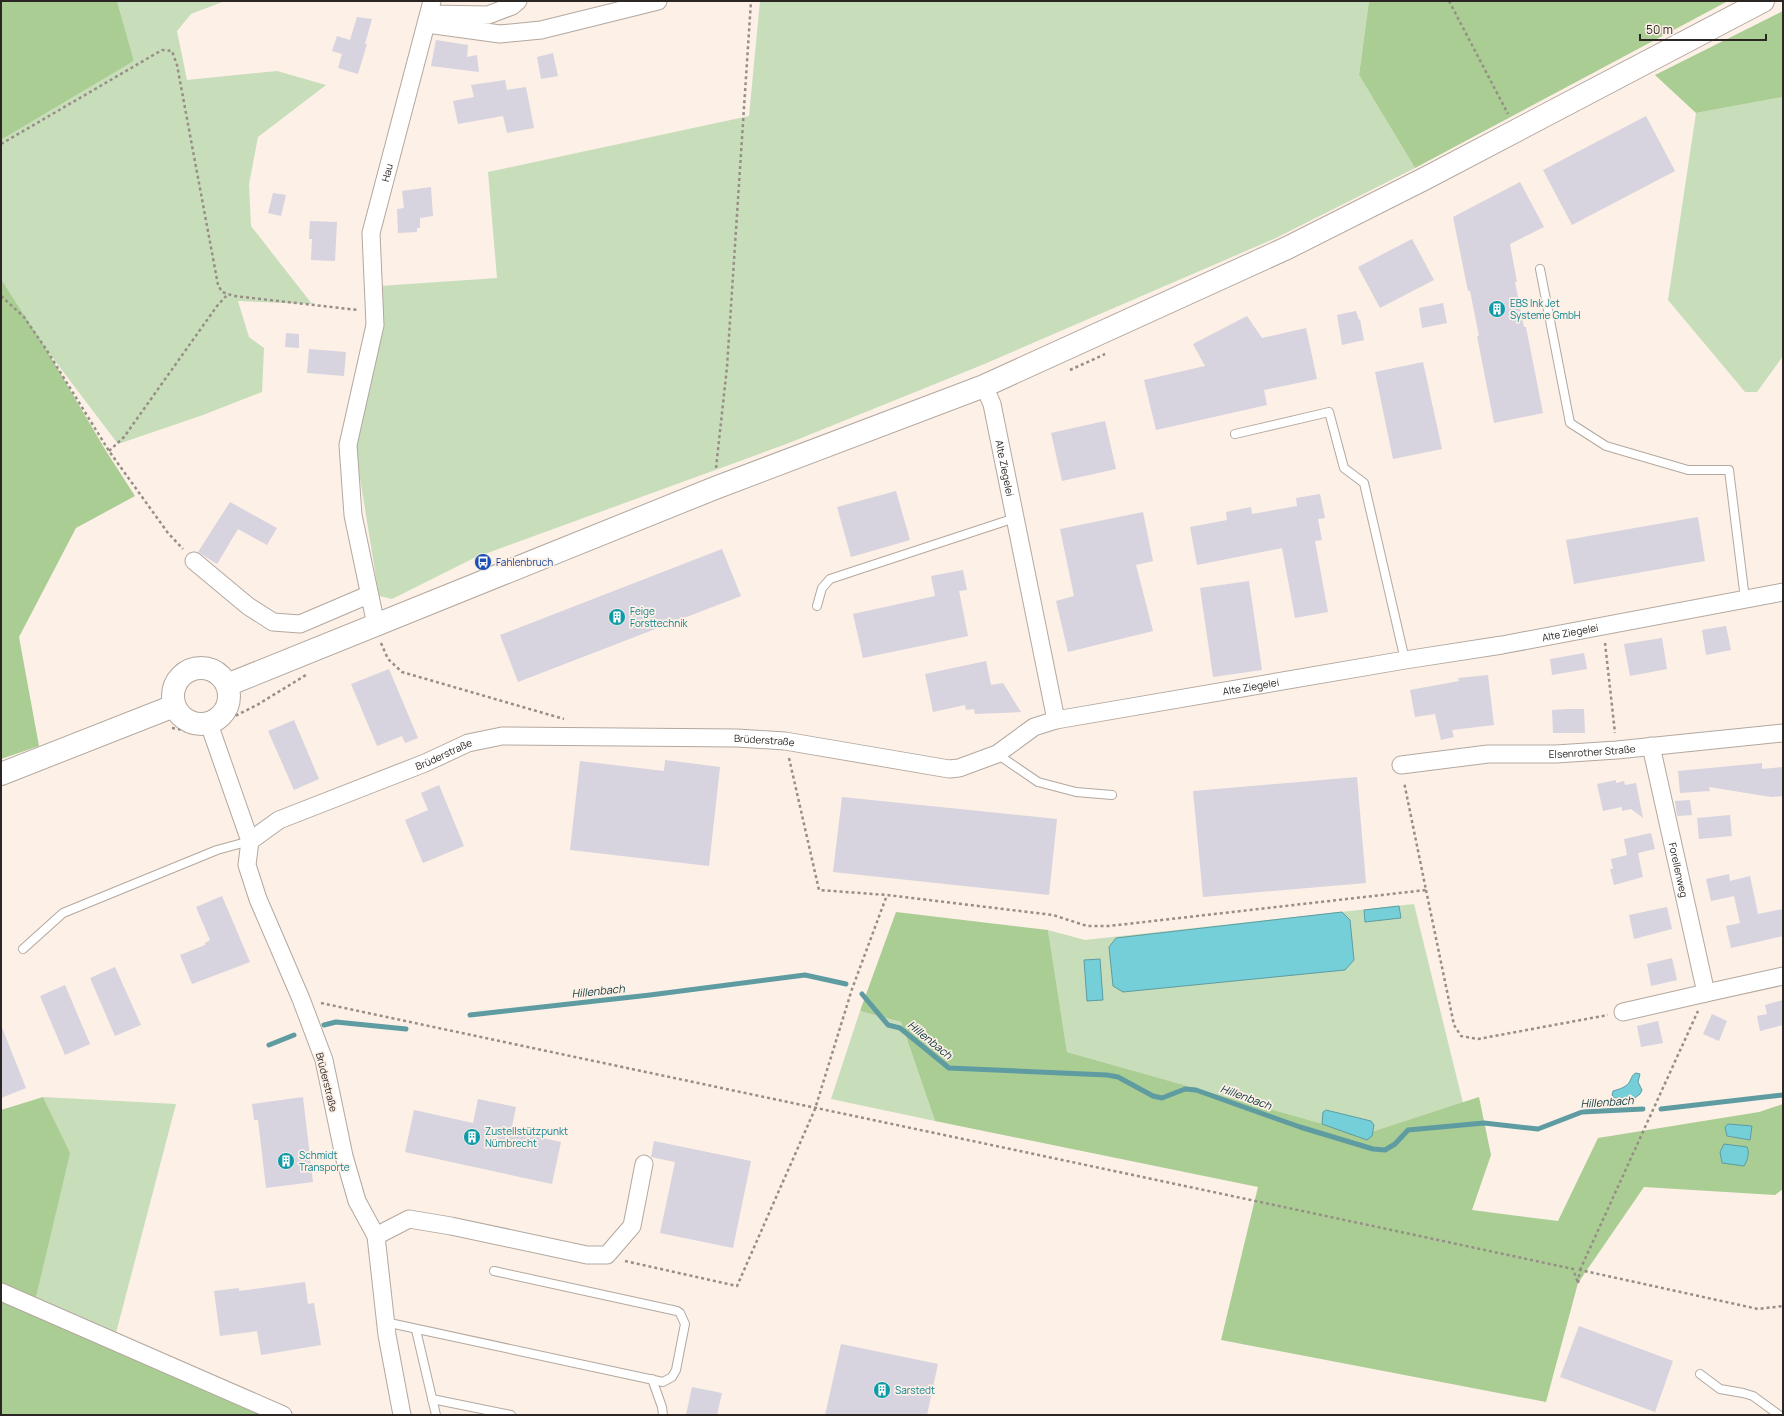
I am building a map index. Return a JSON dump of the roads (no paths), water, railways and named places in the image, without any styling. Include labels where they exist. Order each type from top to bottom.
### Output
[{"type":"main road","points":[[227,685],[715,488],[984,386],[1287,248],[1763,1]]},
{"type":"main road","points":[[208,668],[218,673],[227,685],[229,697],[228,706],[217,720],[208,724],[200,725],[183,719],[174,706],[172,693],[175,684],[181,675],[189,670],[208,668]]},
{"type":"main road","points":[[1,774],[174,706]]},
{"type":"street","points":[[429,13],[488,15],[512,6],[518,1]]},
{"type":"street","points":[[429,13],[500,34],[534,30],[658,1]]},
{"type":"street","name":"Hau","points":[[368,595],[353,515],[348,445],[375,318],[371,233],[429,13]]},
{"type":"street","name":"Alte Ziegelei","points":[[984,386],[992,404],[1056,720],[1405,660],[1502,645],[1783,592]]},
{"type":"street","points":[[194,561],[248,606],[273,622],[300,624],[368,595],[376,625]]},
{"type":"street","name":"Brüderstraße","points":[[402,1415],[385,1322],[376,1236],[357,1201],[344,1156],[324,1060],[301,999],[258,899],[248,865],[250,842],[279,820],[425,763],[468,743],[502,736],[737,738],[785,742],[949,769],[959,768],[997,754],[1034,727],[1056,720]]},
{"type":"street","points":[[208,724],[250,842]]},
{"type":"street","name":"Elsenrother Straße","points":[[1401,766],[1488,754],[1556,754],[1617,750],[1783,733]]},
{"type":"street","name":"Forellenweg","points":[[1651,746],[1706,993]]},
{"type":"street","points":[[1622,1012],[1783,976]]},
{"type":"street","points":[[376,1236],[409,1219],[451,1226],[587,1255],[607,1255],[632,1226],[644,1164]]},
{"type":"street","points":[[1,1292],[283,1415]]},
{"type":"lane","points":[[1540,269],[1570,423],[1606,446],[1688,470],[1729,470],[1745,598]]},
{"type":"lane","points":[[1235,434],[1329,412],[1344,468],[1364,483],[1405,660]]},
{"type":"lane","points":[[817,606],[822,588],[830,579],[1015,518]]},
{"type":"lane","points":[[997,754],[1038,782],[1076,792],[1112,795]]},
{"type":"lane","points":[[23,949],[63,913],[217,850],[250,842]]},
{"type":"lane","points":[[385,1322],[416,1330],[662,1382],[672,1377],[676,1370],[685,1324],[680,1313],[677,1311],[494,1271]]},
{"type":"lane","points":[[416,1330],[436,1415]]},
{"type":"lane","points":[[1700,1374],[1720,1389],[1744,1393],[1752,1396],[1779,1415]]},
{"type":"lane","points":[[652,1379],[662,1407],[663,1415]]},
{"type":"lane","points":[[432,1399],[511,1415]]},
{"type":"water","points":[[1399,906],[1401,918],[1365,922],[1364,910]]},
{"type":"water","points":[[1342,912],[1350,920],[1354,960],[1345,970],[1123,992],[1113,986],[1109,947],[1116,938]]},
{"type":"water","points":[[1100,959],[1103,1000],[1087,1001],[1084,960]]},
{"type":"water","points":[[1636,1073],[1640,1074],[1638,1082],[1642,1090],[1640,1094],[1635,1098],[1614,1098],[1612,1095],[1613,1091],[1621,1089],[1627,1085]]},
{"type":"water","points":[[1326,1110],[1371,1121],[1374,1125],[1372,1136],[1367,1140],[1322,1124],[1323,1112]]},
{"type":"water","points":[[1728,1124],[1752,1126],[1750,1140],[1727,1136],[1725,1127]]},
{"type":"water","points":[[1724,1144],[1747,1147],[1748,1154],[1744,1166],[1722,1163],[1720,1152]]},
{"type":"waterway","name":"Hillenbach","points":[[470,1015],[650,995],[805,975],[846,984]]},
{"type":"waterway","name":"Hillenbach","points":[[862,994],[888,1025],[900,1028],[949,1068],[1107,1075],[1118,1077],[1153,1096],[1162,1098],[1185,1089],[1196,1090],[1300,1127],[1373,1149],[1385,1150],[1395,1144],[1408,1130],[1484,1123],[1538,1129],[1582,1112],[1643,1109]]},
{"type":"waterway","name":"Hillenbach","points":[[324,1025],[336,1022],[406,1029]]},
{"type":"waterway","name":"Hillenbach","points":[[269,1045],[294,1035]]},
{"type":"waterway","name":"Hillenbach","points":[[1661,1109],[1783,1095]]},
{"type":"place","name":"EBS Ink Jet Systeme GmbH","points":[[1497,309]]},
{"type":"place","name":"Fahlenbruch","points":[[483,562]]},
{"type":"place","name":"Feige Forsttechnik","points":[[617,617]]},
{"type":"place","name":"Zustellstützpunkt Nümbrecht","points":[[472,1137]]},
{"type":"place","name":"Schmidt Transporte","points":[[286,1161]]},
{"type":"place","name":"Sarstedt","points":[[882,1390]]}]
